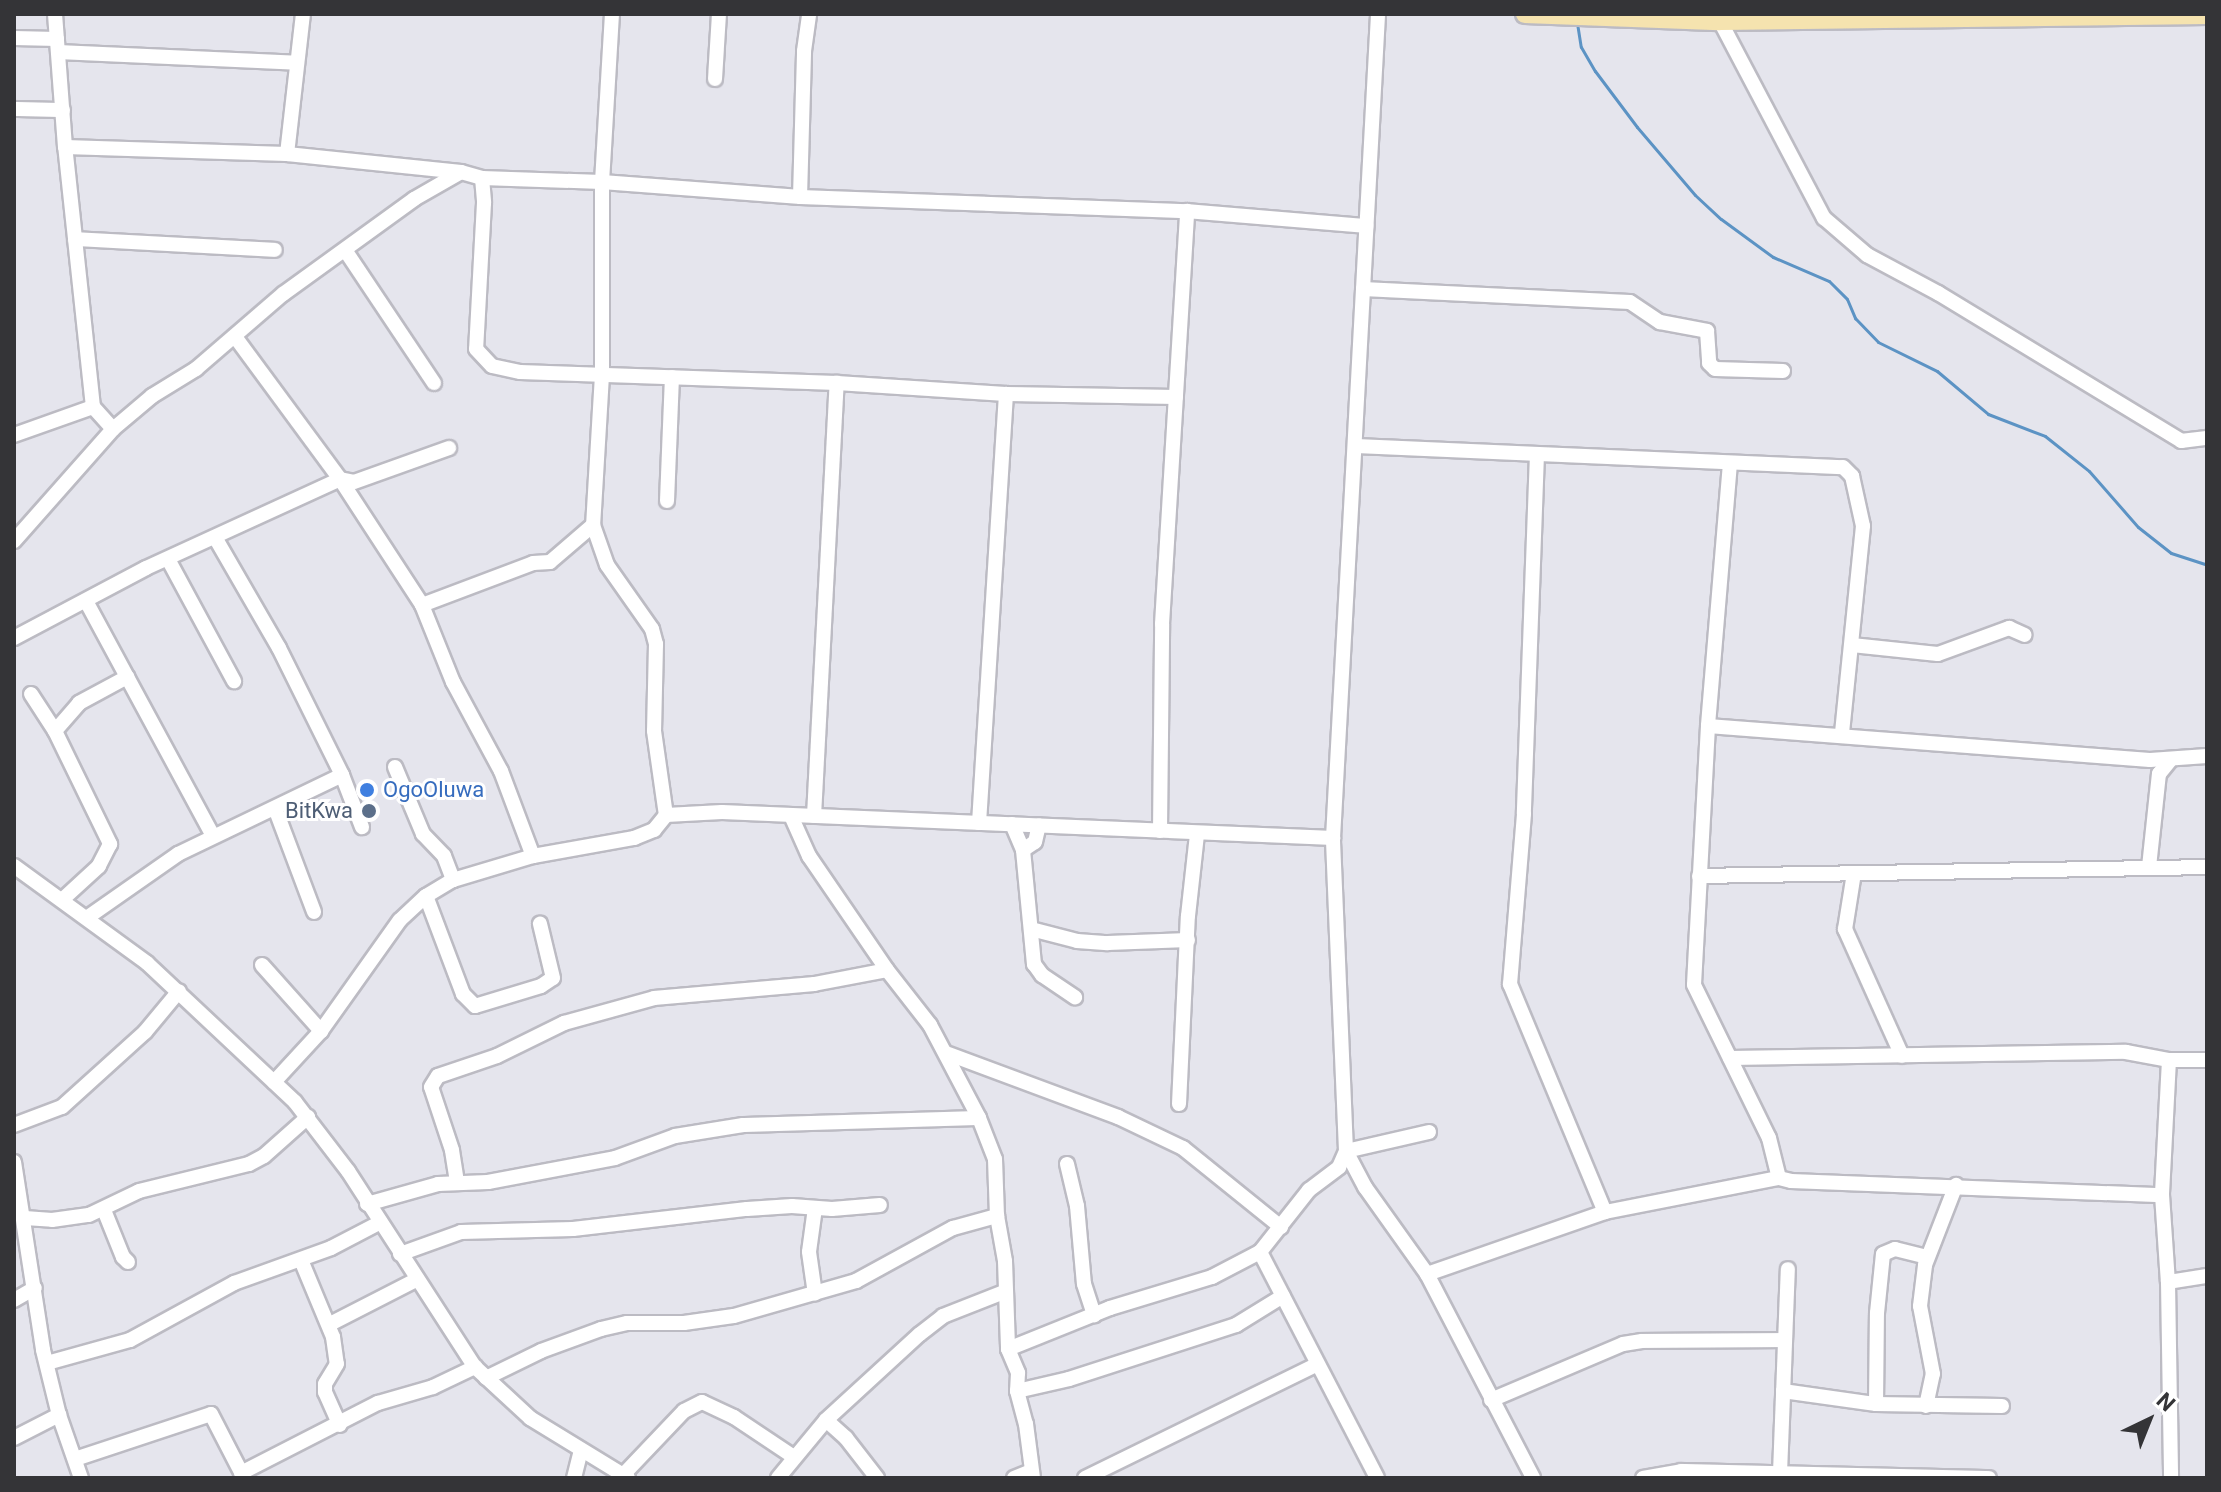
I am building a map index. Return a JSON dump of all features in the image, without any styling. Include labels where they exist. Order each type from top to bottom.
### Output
[{"type":"main road","points":[[1534,15],[1598,18],[2207,15]]},
{"type":"street","points":[[55,14],[65,147],[93,407],[113,429]]},
{"type":"street","points":[[287,154],[303,14]]},
{"type":"street","points":[[274,1082],[321,1031],[400,920],[426,896],[453,880],[533,856],[634,838],[654,830],[666,815],[654,731],[656,644],[652,629],[607,565],[593,525],[602,375],[602,182],[612,14]]},
{"type":"street","points":[[715,79],[719,14]]},
{"type":"street","points":[[800,197],[804,66],[809,14]]},
{"type":"street","points":[[1378,14],[1333,838],[1346,1151],[1365,1187],[1427,1274],[1533,1478]]},
{"type":"street","points":[[1711,18],[1824,218],[1867,255],[1938,293],[2181,441],[2207,438]]},
{"type":"street","points":[[14,38],[58,45],[297,63]]},
{"type":"street","points":[[14,109],[63,110]]},
{"type":"street","points":[[65,147],[287,154],[461,172],[482,178],[602,182],[800,197],[1187,211],[1366,226]]},
{"type":"street","points":[[14,541],[113,429],[152,396],[196,369],[236,338],[283,294],[414,199],[461,172]]},
{"type":"street","points":[[482,178],[484,203],[476,349],[492,366],[520,372],[837,383],[1006,394],[1176,397]]},
{"type":"street","points":[[1160,831],[1162,624],[1187,211]]},
{"type":"street","points":[[75,239],[275,250]]},
{"type":"street","points":[[345,250],[434,383]]},
{"type":"street","points":[[1363,289],[1630,302],[1660,322],[1707,331],[1709,363],[1715,369],[1783,371]]},
{"type":"street","points":[[236,338],[340,479],[422,605],[453,682],[501,771],[533,856]]},
{"type":"street","points":[[667,501],[672,377]]},
{"type":"street","points":[[814,816],[837,383]]},
{"type":"street","points":[[979,823],[1006,394]]},
{"type":"street","points":[[14,435],[93,407]]},
{"type":"street","points":[[1356,446],[1843,467],[1852,476],[1863,526],[1842,734]]},
{"type":"street","points":[[14,638],[168,559],[340,479],[354,482],[449,448]]},
{"type":"street","points":[[1537,454],[1524,814],[1510,984],[1605,1212]]},
{"type":"street","points":[[1730,463],[1708,726],[1694,985],[1769,1138],[1779,1178]]},
{"type":"street","points":[[422,605],[533,563],[550,562],[593,525]]},
{"type":"street","points":[[216,539],[279,648],[342,775],[362,827]]},
{"type":"street","points":[[168,559],[234,681]]},
{"type":"street","points":[[86,601],[213,836]]},
{"type":"street","points":[[1852,645],[1938,654],[2009,628],[2025,635]]},
{"type":"street","points":[[55,731],[79,703],[127,677]]},
{"type":"street","points":[[31,694],[55,731],[110,844],[99,866],[63,899]]},
{"type":"street","points":[[1708,726],[2150,760],[2207,756]]},
{"type":"street","points":[[2149,867],[2159,774],[2171,759]]},
{"type":"street","points":[[2150,760],[2159,774]]},
{"type":"street","points":[[395,767],[423,834],[444,856],[453,880]]},
{"type":"street","points":[[88,917],[178,854],[342,775]]},
{"type":"street","points":[[275,808],[314,912]]},
{"type":"street","points":[[666,815],[722,812],[792,818],[814,816],[1333,838]]},
{"type":"street","points":[[792,818],[809,856],[887,970],[930,1025],[979,1118],[995,1159],[997,1216],[1005,1261],[1008,1349],[1018,1373],[1017,1391],[1026,1424],[1032,1475],[1014,1478]]},
{"type":"street","points":[[1012,824],[1023,850],[1034,964],[1042,975],[1075,997]]},
{"type":"street","points":[[1023,850],[1035,842],[1039,825]]},
{"type":"street","points":[[1179,1104],[1197,834]]},
{"type":"street","points":[[14,866],[88,917],[179,991],[308,1117],[348,1171],[416,1280],[481,1372],[530,1418],[626,1477],[684,1411],[702,1402],[734,1417],[794,1457]]},
{"type":"street","points":[[1699,876],[2207,867]]},
{"type":"street","points":[[1854,873],[1845,929],[1902,1056]]},
{"type":"street","points":[[426,896],[463,994],[475,1006],[541,986],[553,978],[540,924]]},
{"type":"street","points":[[1031,929],[1092,942],[1146,944],[1188,940]]},
{"type":"street","points":[[262,965],[321,1031]]},
{"type":"street","points":[[457,1182],[452,1150],[431,1087],[438,1076],[505,1052],[564,1023],[654,998],[814,984],[887,970]]},
{"type":"street","points":[[14,1125],[62,1107],[145,1032],[179,991]]},
{"type":"street","points":[[1730,1058],[2126,1052],[2169,1060],[2207,1060]]},
{"type":"street","points":[[946,1053],[1118,1117],[1183,1148],[1281,1227]]},
{"type":"street","points":[[2169,1060],[2162,1195],[2168,1282],[2171,1478]]},
{"type":"street","points":[[25,1218],[66,1219],[104,1210],[139,1191],[249,1164],[264,1156],[308,1117]]},
{"type":"street","points":[[367,1204],[457,1182],[488,1182],[615,1158],[675,1136],[743,1125],[979,1118]]},
{"type":"street","points":[[1346,1151],[1429,1132]]},
{"type":"street","points":[[1008,1349],[1094,1315],[1212,1277],[1260,1252],[1309,1190],[1339,1167],[1346,1151]]},
{"type":"street","points":[[14,1162],[47,1363],[59,1415],[81,1478]]},
{"type":"street","points":[[1067,1164],[1077,1206],[1084,1284],[1094,1315]]},
{"type":"street","points":[[1427,1274],[1605,1212],[1779,1178],[1791,1181],[2162,1195]]},
{"type":"street","points":[[1926,1406],[1933,1374],[1920,1306],[1927,1257],[1956,1185]]},
{"type":"street","points":[[400,1254],[461,1232],[560,1230],[747,1209],[880,1205]]},
{"type":"street","points":[[815,1208],[809,1252],[815,1294]]},
{"type":"street","points":[[104,1210],[123,1257],[128,1262]]},
{"type":"street","points":[[75,1459],[211,1414],[243,1476],[378,1403],[415,1394],[601,1329],[627,1323],[684,1323],[734,1316],[815,1294],[856,1281],[953,1228],[997,1216]]},
{"type":"street","points":[[47,1363],[130,1340],[234,1283],[285,1262],[301,1260],[381,1222]]},
{"type":"street","points":[[1876,1404],[1877,1313],[1883,1254],[1895,1249],[1927,1257]]},
{"type":"street","points":[[1260,1252],[1377,1478]]},
{"type":"street","points":[[301,1260],[330,1324],[337,1364],[325,1384],[325,1392],[340,1425]]},
{"type":"street","points":[[1780,1473],[1788,1269]]},
{"type":"street","points":[[2168,1282],[2207,1276]]},
{"type":"street","points":[[330,1324],[416,1280]]},
{"type":"street","points":[[14,1300],[35,1288]]},
{"type":"street","points":[[778,1478],[826,1420],[943,1316],[1004,1292]]},
{"type":"street","points":[[1017,1391],[1069,1379],[1236,1325],[1283,1296]]},
{"type":"street","points":[[1491,1400],[1623,1344],[1785,1340]]},
{"type":"street","points":[[1085,1478],[1316,1365]]},
{"type":"street","points":[[1783,1391],[1876,1404],[2002,1406]]},
{"type":"street","points":[[14,1438],[59,1415]]},
{"type":"street","points":[[826,1420],[854,1447],[877,1478]]},
{"type":"street","points":[[574,1478],[581,1450]]},
{"type":"street","points":[[1643,1478],[1681,1471],[1989,1478]]},
{"type":"waterway","points":[[1577,23],[1581,47],[1595,71],[1637,127],[1695,195],[1721,219],[1773,257],[1829,281],[1847,299],[1855,318],[1878,342],[1937,371],[1988,414],[2045,436],[2089,471],[2138,527],[2171,553],[2207,565]]},
{"type":"place","name":"OgoOluwa","points":[[367,790]]},
{"type":"place","name":"BitKwa","points":[[369,811]]}]
